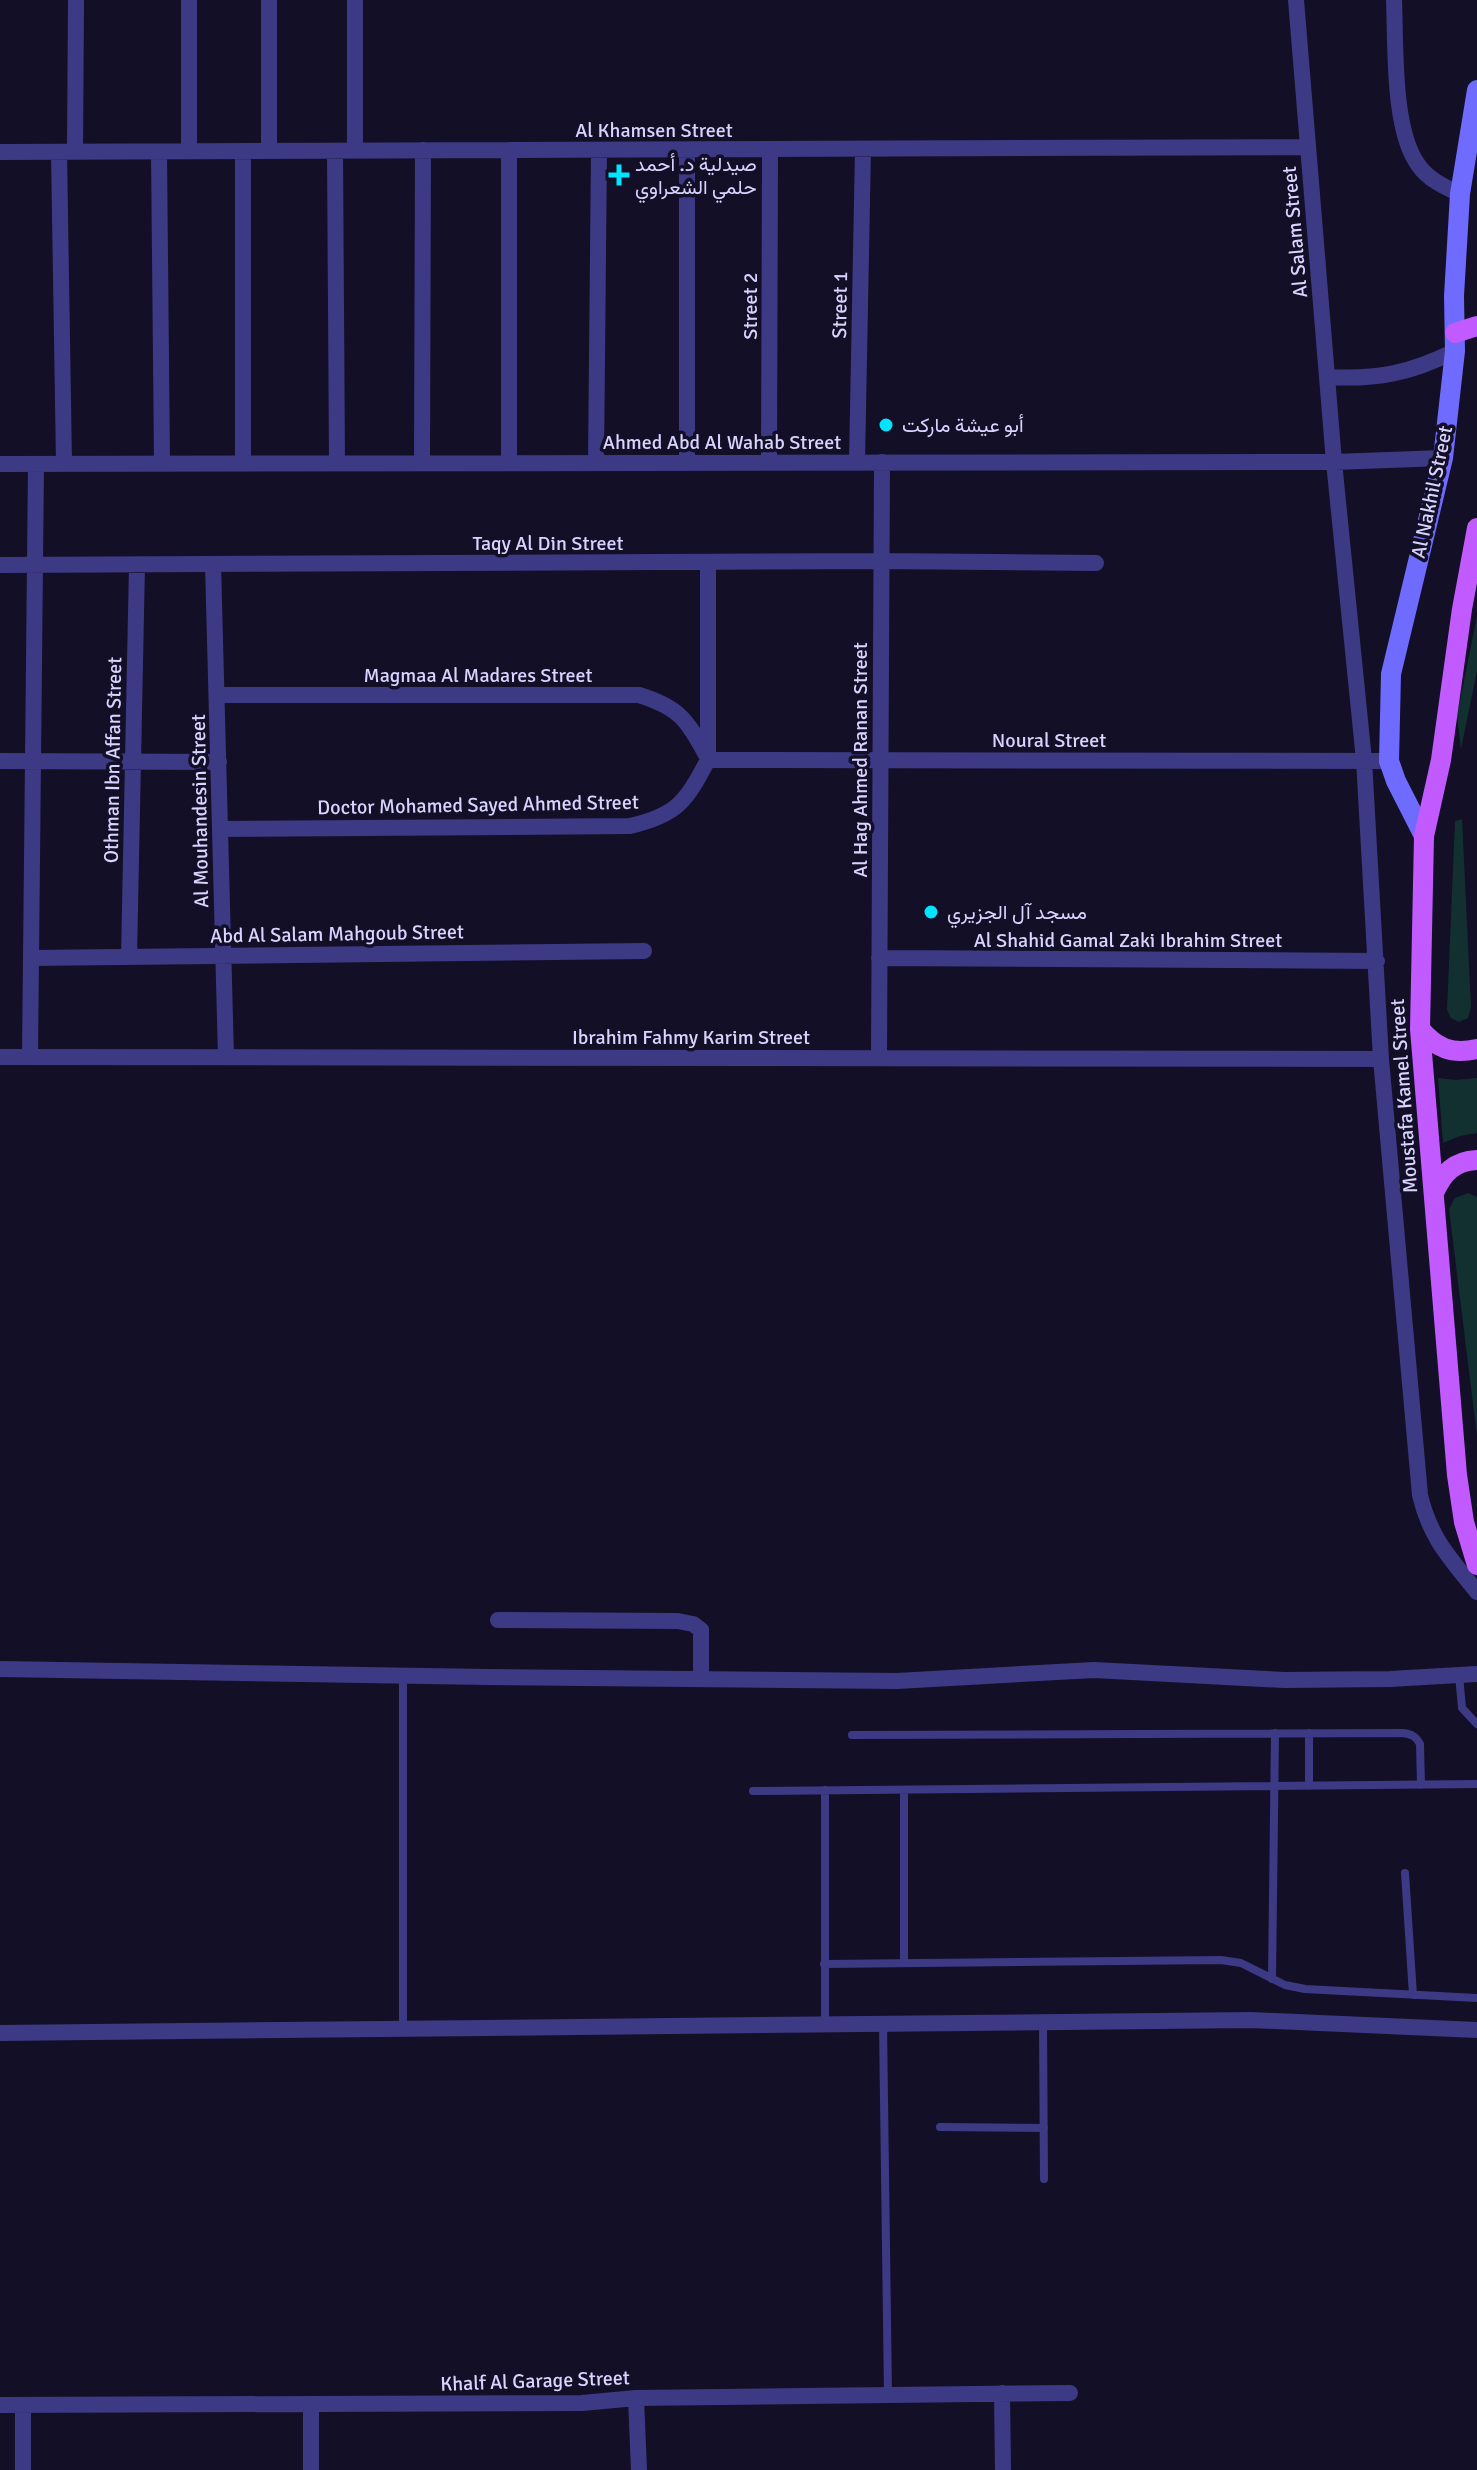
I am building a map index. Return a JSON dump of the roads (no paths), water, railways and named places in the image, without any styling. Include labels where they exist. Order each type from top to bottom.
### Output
[{"type":"main road","name":"Al Nakhil Street","points":[[1424,836],[1389,761],[1391,674],[1443,458],[1455,342],[1456,237],[1477,90]]},
{"type":"main road","points":[[1455,342],[1477,326]]},
{"type":"main road","name":"Moustafa Kamel Street","points":[[1477,528],[1462,609],[1441,760],[1424,836],[1420,1029],[1457,1475],[1464,1522],[1477,1565]]},
{"type":"main road","points":[[1420,1029],[1431,1042],[1446,1050],[1463,1053],[1477,1049]]},
{"type":"main road","points":[[1434,1193],[1442,1176],[1456,1164],[1477,1160]]},
{"type":"street","points":[[64,463],[67,152],[76,0]]},
{"type":"street","points":[[189,0],[189,151]]},
{"type":"street","points":[[269,0],[269,151]]},
{"type":"street","points":[[355,0],[355,151]]},
{"type":"street","name":"Al Salam Street","points":[[1296,0],[1334,462],[1364,760],[1381,1059],[1420,1495],[1433,1536],[1477,1592]]},
{"type":"street","points":[[1394,0],[1400,124],[1407,147],[1420,168],[1438,184],[1460,194]]},
{"type":"street","name":"Al Khamsen Street","points":[[0,152],[1308,147]]},
{"type":"street","name":"Street 2","points":[[769,462],[770,149]]},
{"type":"street","name":"Street 1","points":[[857,462],[863,149]]},
{"type":"street","points":[[422,463],[423,150]]},
{"type":"street","points":[[509,150],[509,463]]},
{"type":"street","points":[[596,463],[599,150]]},
{"type":"street","points":[[687,150],[687,463]]},
{"type":"street","points":[[243,151],[243,463]]},
{"type":"street","points":[[335,151],[337,463]]},
{"type":"street","points":[[159,152],[162,463]]},
{"type":"street","points":[[1327,377],[1361,379],[1394,375],[1425,365],[1455,342]]},
{"type":"street","name":"Ahmed Abd Al Wahab Street","points":[[0,464],[1334,462],[1443,458]]},
{"type":"street","name":"Al Hag Ahmed Ranan Street","points":[[879,1058],[882,462]]},
{"type":"street","points":[[30,1057],[36,464]]},
{"type":"street","points":[[708,562],[708,760]]},
{"type":"street","name":"Taqy Al Din Street","points":[[0,565],[1096,563]]},
{"type":"street","name":"Al Mouhandesin Street","points":[[213,564],[226,1057]]},
{"type":"street","name":"Othman Ibn Affan Street","points":[[129,957],[137,565]]},
{"type":"street","name":"Magmaa Al Madares Street","points":[[217,695],[639,695],[662,702],[682,716],[708,760]]},
{"type":"street","name":"Noural Street","points":[[708,760],[1389,761]]},
{"type":"street","name":"Doctor Mohamed Sayed Ahmed Street","points":[[220,829],[630,826],[656,820],[678,806],[695,785],[708,760]]},
{"type":"street","points":[[0,761],[219,762]]},
{"type":"street","name":"Abd Al Salam Mahgoub Street","points":[[31,958],[644,951]]},
{"type":"street","name":"Al Shahid Gamal Zaki Ibrahim Street","points":[[879,958],[1377,961]]},
{"type":"street","name":"Ibrahim Fahmy Karim Street","points":[[0,1057],[1381,1059]]},
{"type":"street","points":[[498,1620],[678,1621],[693,1624],[701,1630],[701,1678]]},
{"type":"street","points":[[0,1669],[897,1681],[1094,1670],[1284,1680],[1477,1674]]},
{"type":"street","points":[[0,2033],[1251,2020],[1477,2030]]},
{"type":"street","points":[[1002,2393],[1003,2470]]},
{"type":"street","name":"Khalf Al Garage Street","points":[[0,2405],[582,2403],[636,2398],[1070,2393]]},
{"type":"street","points":[[636,2398],[639,2470]]},
{"type":"street","points":[[311,2404],[311,2470]]},
{"type":"street","points":[[23,2405],[23,2470]]},
{"type":"lane","points":[[1459,1675],[1462,1708],[1477,1724]]},
{"type":"lane","points":[[403,1676],[403,2029]]},
{"type":"lane","points":[[1272,1979],[1275,1733]]},
{"type":"lane","points":[[1309,1733],[1309,1786]]},
{"type":"lane","points":[[852,1735],[1411,1734],[1418,1738],[1420,1744],[1421,1785]]},
{"type":"lane","points":[[753,1791],[1477,1784]]},
{"type":"lane","points":[[825,1790],[825,2025]]},
{"type":"lane","points":[[904,1790],[904,1963]]},
{"type":"lane","points":[[1405,1873],[1413,1995]]},
{"type":"lane","points":[[824,1964],[1221,1960],[1241,1963],[1285,1985],[1305,1989],[1477,1998]]},
{"type":"lane","points":[[1043,2023],[1044,2179]]},
{"type":"lane","points":[[883,2024],[888,2395]]},
{"type":"lane","points":[[940,2127],[1044,2128]]},
{"type":"place","name":"صيدلية د. أحمد حلمي الشعراوي","points":[[619,175]]},
{"type":"place","name":"أبو عيشة ماركت","points":[[886,425]]},
{"type":"place","name":"مسجد آل الجزيري","points":[[931,912]]}]
